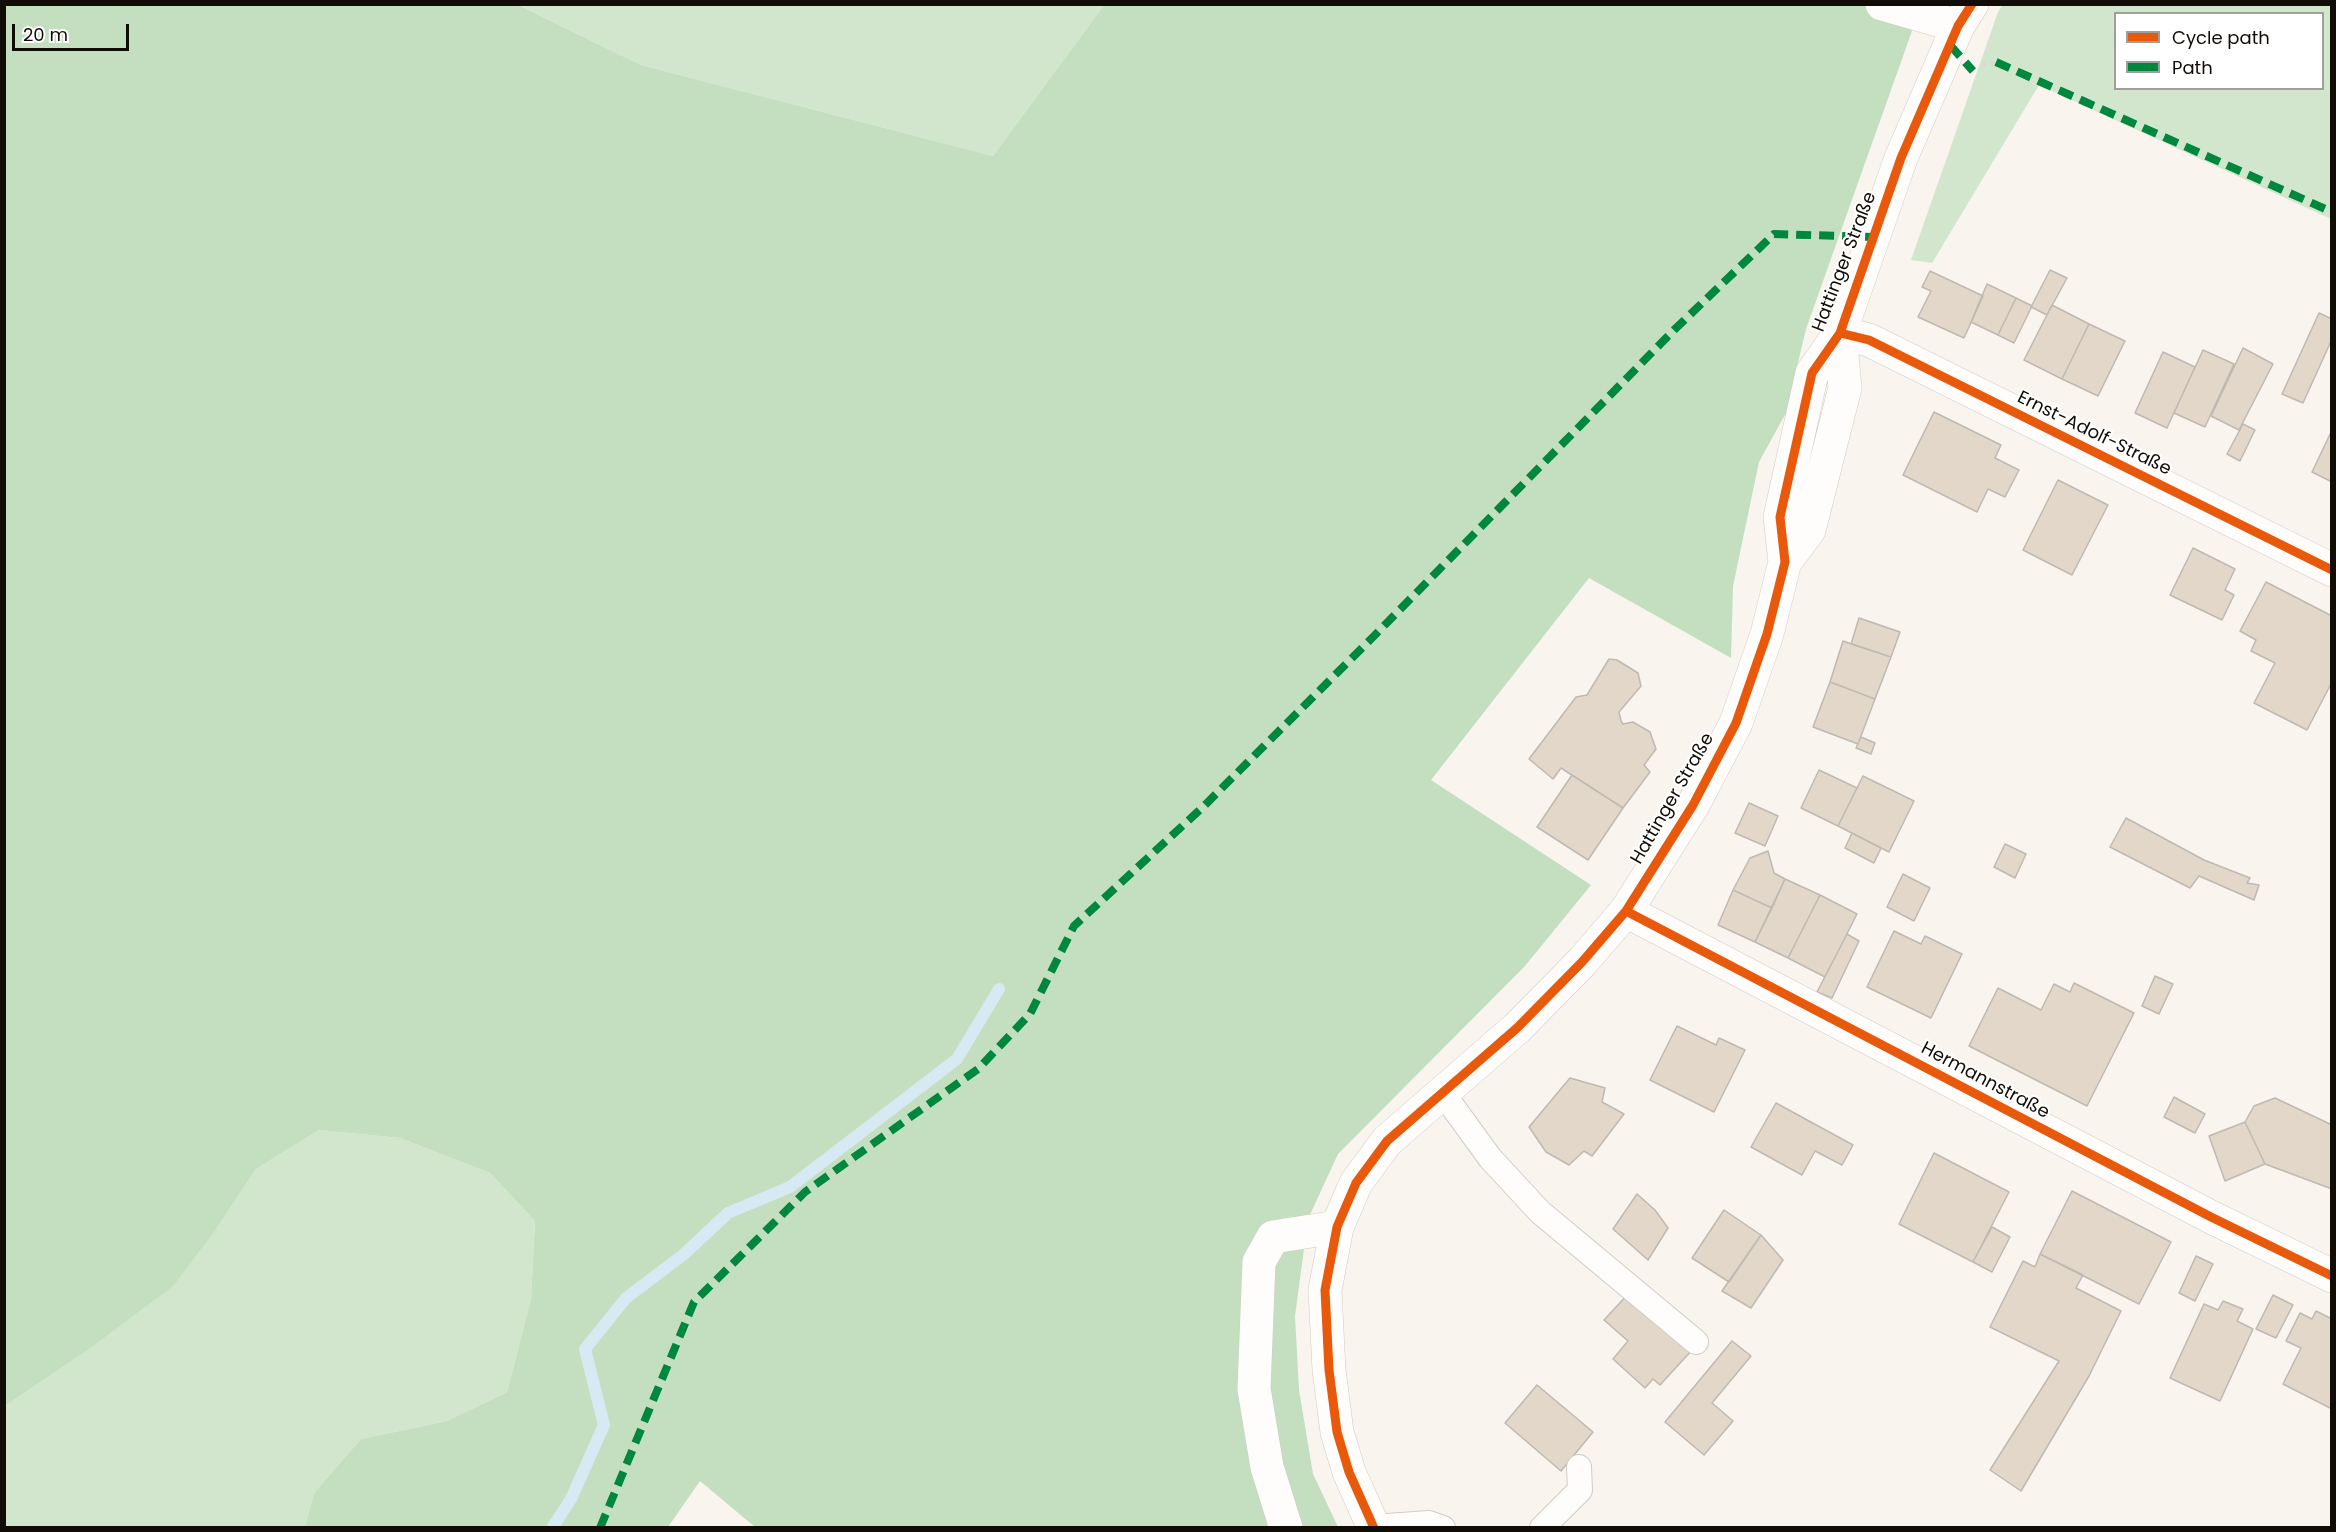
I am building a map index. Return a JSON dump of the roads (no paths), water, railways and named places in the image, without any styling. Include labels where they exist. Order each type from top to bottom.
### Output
[{"type":"street","points":[[1882,4],[1965,15]]},
{"type":"street","name":"Hattinger Straße","points":[[1373,1527],[1349,1472],[1337,1432],[1329,1370],[1325,1290],[1337,1227],[1356,1183],[1387,1141],[1517,1028],[1582,962],[1626,911],[1687,814],[1736,723],[1767,634],[1785,562],[1809,530],[1845,388],[1840,333],[1901,158],[1965,15]]},
{"type":"street","name":"Ernst-Adolf-Straße","points":[[1840,333],[1869,340],[2331,570]]},
{"type":"street","name":"Hermannstraße","points":[[1626,911],[2211,1217],[2331,1276]]},
{"type":"street","points":[[1286,1527],[1267,1467],[1254,1389],[1259,1262],[1273,1237],[1337,1227]]},
{"type":"lane","points":[[1442,1092],[1490,1158],[1540,1212],[1696,1342]]},
{"type":"lane","points":[[1542,1527],[1580,1490],[1579,1467]]},
{"type":"lane","points":[[1373,1527],[1429,1523],[1443,1527]]},
{"type":"waterway","points":[[552,1528],[571,1499],[604,1425],[585,1349],[626,1298],[683,1255],[728,1213],[790,1187],[957,1059],[999,989]]}]
